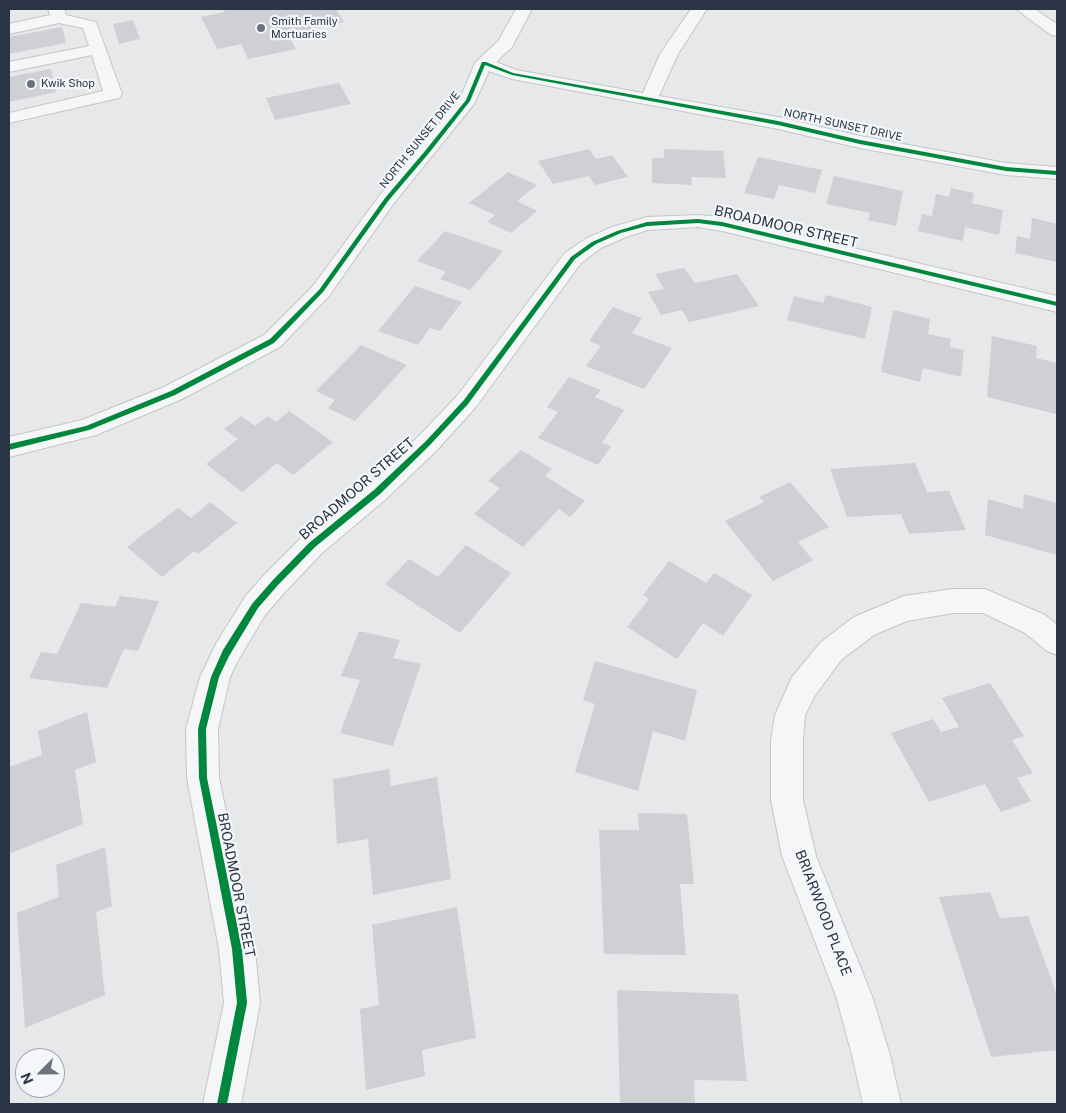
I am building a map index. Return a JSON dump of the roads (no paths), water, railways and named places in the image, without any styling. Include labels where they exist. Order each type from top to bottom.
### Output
[{"type":"street","points":[[484,63],[506,43],[524,9]]},
{"type":"street","points":[[649,98],[669,54],[699,9]]},
{"type":"street","points":[[1024,9],[1057,31]]},
{"type":"street","points":[[9,29],[58,14],[90,25],[113,94],[9,118]]},
{"type":"street","points":[[9,67],[98,49]]},
{"type":"street","name":"NORTH SUNSET DRIVE","points":[[9,447],[87,428],[173,393],[272,341],[321,291],[387,199],[468,100],[484,63],[512,74],[778,122],[860,142],[1006,169],[1057,173]]},
{"type":"street","name":"BROADMOOR STREET","points":[[222,1104],[242,1003],[237,949],[203,778],[202,729],[215,676],[226,653],[255,606],[312,545],[383,487],[466,402],[573,258],[594,243],[619,232],[647,224],[698,221],[722,224],[1057,304]]},
{"type":"street","name":"BRIARWOOD PLACE","points":[[882,1104],[871,1055],[854,996],[799,856],[787,800],[787,742],[790,715],[803,687],[831,651],[864,626],[904,609],[953,601],[985,602],[1034,624],[1057,642]]},
{"type":"place","name":"Smith Family Mortuaries","points":[[261,28]]},
{"type":"place","name":"Kwik Shop","points":[[31,84]]}]
